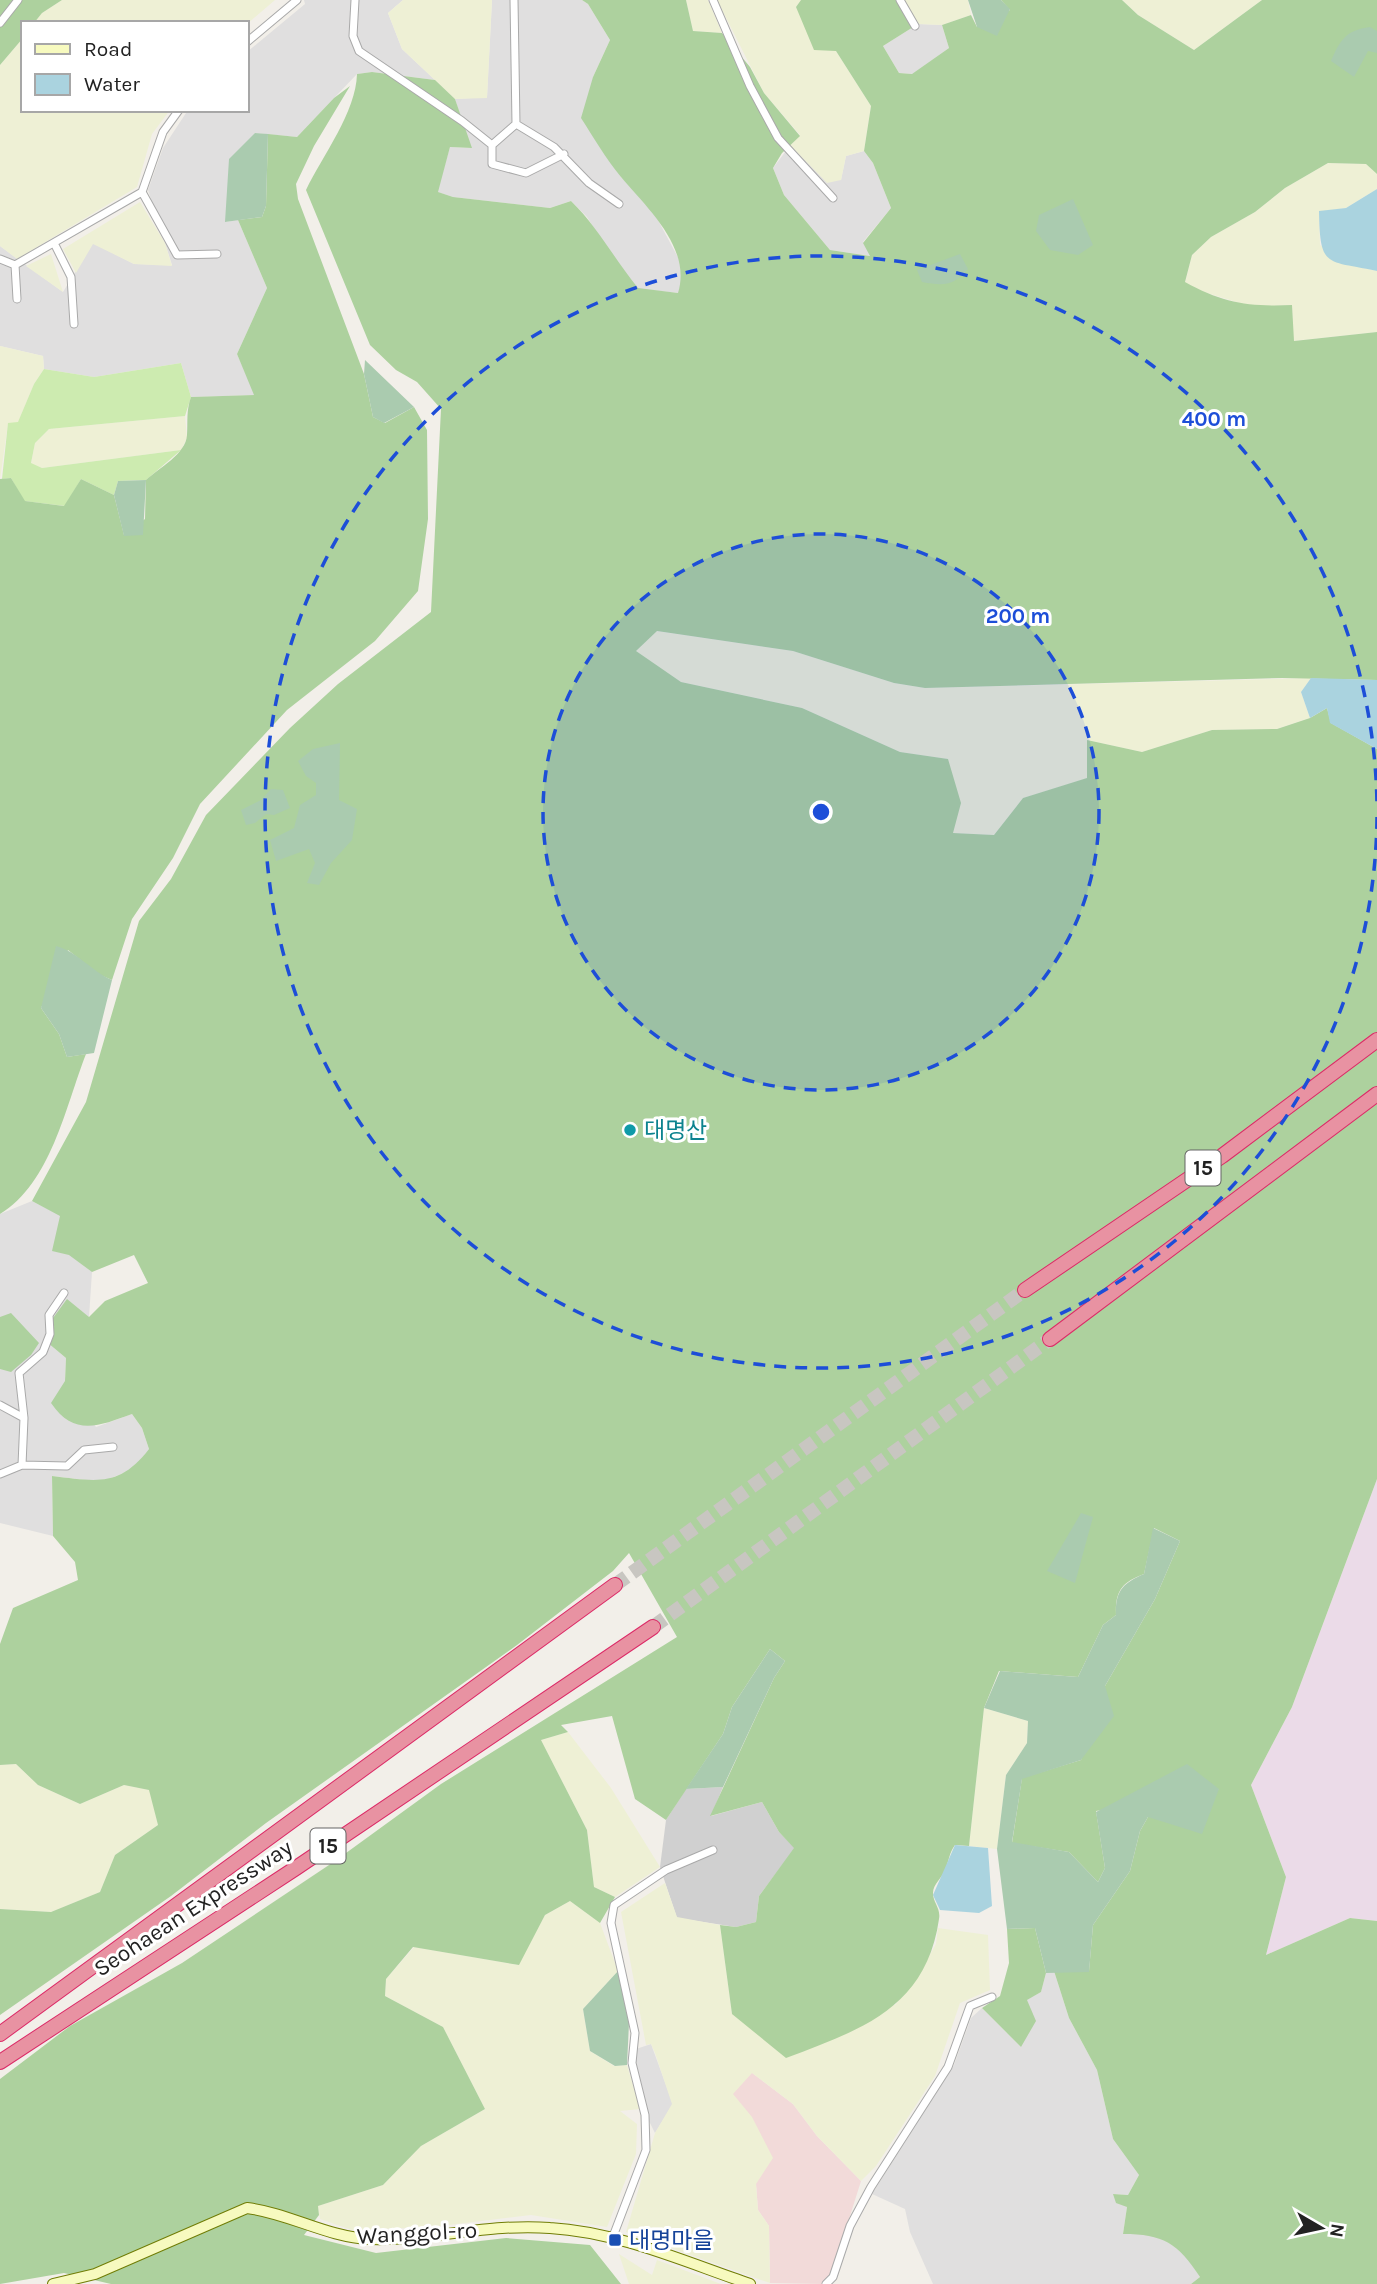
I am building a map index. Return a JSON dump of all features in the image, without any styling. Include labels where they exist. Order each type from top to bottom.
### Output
[{"type":"highway","name":"15","points":[[1025,1290],[1222,1156],[1377,1040]]},
{"type":"highway","name":"15","points":[[1050,1339],[1377,1094]]},
{"type":"highway","name":"Seohaean Expressway","points":[[0,2034],[615,1585]]},
{"type":"highway","name":"Seohaean Expressway","points":[[0,2062],[296,1868],[653,1627]]},
{"type":"main road","name":"Wanggol-ro","points":[[53,2284],[95,2274],[247,2208],[272,2211],[337,2236],[370,2239],[510,2228],[550,2228],[612,2239],[750,2284]]},
{"type":"street","points":[[0,23],[18,0]]},
{"type":"street","points":[[248,41],[297,0]]},
{"type":"street","points":[[355,0],[353,36],[359,51],[462,121],[492,145]]},
{"type":"street","points":[[514,0],[516,124],[492,145],[492,164],[526,173],[564,154]]},
{"type":"street","points":[[713,0],[750,86],[778,138],[833,198]]},
{"type":"street","points":[[900,0],[915,26]]},
{"type":"street","points":[[0,259],[15,265],[55,245],[142,192],[163,132],[178,112]]},
{"type":"street","points":[[516,124],[564,154],[589,183],[619,204]]},
{"type":"street","points":[[142,192],[177,255],[217,254]]},
{"type":"street","points":[[55,245],[71,277],[74,324]]},
{"type":"street","points":[[15,265],[17,299]]},
{"type":"street","points":[[22,1465],[24,1418],[19,1373],[43,1352],[50,1334],[49,1315],[64,1293]]},
{"type":"street","points":[[0,1405],[24,1418]]},
{"type":"street","points":[[0,1474],[22,1465],[67,1466],[84,1450],[113,1447]]},
{"type":"street","points":[[612,2239],[646,2150],[645,2115],[632,2063],[635,2033],[611,1923],[614,1905],[667,1870],[713,1850]]},
{"type":"street","points":[[825,2284],[833,2277],[850,2226],[871,2187],[948,2067],[970,2006],[992,1997]]},
{"type":"shaded area","points":[[304,0],[403,0],[388,13],[402,49],[435,80],[372,72],[357,74],[297,137],[255,133],[226,222],[238,220],[267,288],[237,354],[255,395],[191,397],[181,363],[94,377],[44,369],[43,356],[0,346],[0,246],[63,292],[93,243],[134,264],[172,265],[148,190],[163,148],[187,112],[248,112],[248,51],[305,4]]},
{"type":"shaded area","points":[[492,0],[582,0],[588,4],[610,40],[593,77],[621,177],[652,209],[680,261],[682,280],[679,293],[638,289],[613,259],[587,217],[571,201],[550,208],[453,197],[437,192],[450,147],[471,148],[455,99],[487,97]]},
{"type":"shaded area","points":[[918,24],[942,25],[949,48],[913,74],[899,73],[883,46]]},
{"type":"shaded area","points":[[792,143],[841,180],[846,156],[864,151],[873,163],[891,208],[863,242],[871,256],[830,250],[784,195],[773,168]]},
{"type":"shaded area","points":[[32,1201],[60,1215],[69,1254],[92,1272],[89,1317],[48,1343],[66,1358],[65,1381],[96,1427],[132,1414],[142,1428],[149,1449],[135,1468],[102,1482],[52,1476],[53,1536],[0,1523],[0,1214]]},
{"type":"shaded area","points":[[1377,1479],[1377,1921],[1350,1918],[1266,1955],[1286,1877],[1251,1785],[1292,1707]]},
{"type":"shaded area","points":[[723,1787],[711,1816],[762,1802],[779,1832],[795,1848],[759,1896],[756,1922],[736,1927],[677,1918],[660,1867],[666,1820],[686,1789]]},
{"type":"shaded area","points":[[1054,1971],[1069,2018],[1097,2070],[1113,2139],[1139,2175],[1128,2195],[1113,2194],[1127,2207],[1123,2234],[1154,2234],[1184,2252],[1200,2277],[1191,2284],[933,2284],[910,2232],[905,2209],[872,2194],[954,2065],[971,2018],[982,2008],[1021,2047],[1026,2000],[1041,1992],[1046,1973]]},
{"type":"shaded area","points":[[651,2044],[673,2104],[655,2133],[649,2121],[635,2063],[636,2049]]},
{"type":"shaded area","points":[[751,2072],[793,2104],[817,2136],[861,2181],[832,2273],[825,2284],[770,2283],[769,2226],[758,2210],[756,2184],[732,2094]]},
{"type":"green space","points":[[0,0],[62,0],[42,13],[36,21],[21,21],[21,40],[0,65]]},
{"type":"green space","points":[[62,0],[275,0],[248,23],[248,21],[36,21],[42,13]]},
{"type":"green space","points":[[403,0],[492,0],[487,98],[455,99],[402,49],[388,13]]},
{"type":"green space","points":[[582,0],[686,0],[693,31],[722,33],[750,67],[764,93],[800,136],[782,153],[773,168],[784,195],[830,250],[870,256],[863,243],[891,208],[873,163],[864,151],[871,106],[836,51],[814,50],[796,7],[801,0],[904,0],[918,24],[883,46],[899,73],[912,74],[949,48],[942,25],[971,15],[977,27],[1010,10],[1001,0],[1122,0],[1138,15],[1194,50],[1262,0],[1377,0],[1377,174],[1366,164],[1328,163],[1285,188],[1255,212],[1211,237],[1192,255],[1185,282],[1212,295],[1237,302],[1292,305],[1294,341],[1377,332],[1377,680],[1282,678],[925,688],[894,683],[793,651],[657,631],[636,651],[681,682],[802,708],[900,752],[948,759],[961,803],[953,833],[994,835],[1023,798],[1087,778],[1087,740],[1142,752],[1212,730],[1277,729],[1310,718],[1327,708],[1331,723],[1377,749],[1377,1479],[1292,1707],[1251,1785],[1286,1877],[1266,1955],[1350,1918],[1377,1921],[1377,2284],[1191,2284],[1200,2277],[1177,2248],[1149,2236],[1123,2234],[1127,2207],[1116,2203],[1113,2194],[1128,2195],[1139,2175],[1113,2139],[1097,2070],[1069,2018],[1054,1971],[1089,1971],[1093,1925],[1130,1871],[1140,1831],[1148,1817],[1219,1789],[1096,1811],[1105,1868],[1098,1882],[1069,1852],[1012,1843],[1022,1778],[1081,1760],[1105,1686],[1155,1599],[1180,1541],[1154,1528],[1144,1574],[1130,1580],[1121,1588],[1116,1615],[1103,1625],[1078,1677],[999,1671],[984,1708],[969,1846],[955,1845],[944,1873],[934,1887],[933,1897],[939,1919],[932,1950],[920,1975],[904,1995],[885,2012],[839,2037],[786,2058],[732,2014],[720,1925],[736,1927],[756,1922],[759,1896],[794,1848],[779,1832],[762,1802],[710,1816],[774,1678],[785,1661],[770,1649],[732,1707],[723,1734],[666,1820],[635,1799],[612,1716],[561,1725],[568,1732],[541,1740],[587,1830],[594,1887],[615,1897],[600,1923],[570,1901],[545,1915],[519,1965],[413,1947],[386,1979],[385,1996],[443,2027],[485,2109],[421,2146],[383,2185],[318,2206],[319,2215],[304,2235],[376,2253],[506,2238],[590,2245],[621,2284],[111,2284],[64,2273],[0,2284],[0,2079],[70,2026],[182,1963],[335,1861],[441,1784],[677,1637],[629,1553],[613,1571],[517,1645],[266,1823],[171,1896],[0,2015],[0,1909],[51,1912],[100,1892],[115,1855],[158,1825],[149,1790],[124,1785],[80,1804],[38,1785],[16,1764],[0,1765],[0,1644],[13,1608],[78,1580],[75,1562],[53,1536],[52,1476],[94,1480],[117,1476],[138,1462],[149,1449],[142,1428],[132,1414],[88,1426],[78,1425],[60,1414],[51,1403],[65,1381],[66,1358],[48,1343],[53,1318],[67,1299],[89,1317],[105,1301],[148,1283],[134,1255],[92,1272],[69,1255],[52,1251],[60,1216],[32,1201],[86,1102],[139,921],[171,879],[206,815],[290,728],[338,684],[431,612],[441,409],[417,382],[396,370],[370,345],[306,190],[345,118],[357,74],[372,72],[435,80],[455,99],[472,148],[450,147],[438,192],[453,197],[550,208],[571,201],[638,288],[678,293],[681,276],[673,245],[654,215],[610,163],[581,118],[593,77],[610,40],[588,4]]},
{"type":"green space","points":[[686,0],[708,0],[722,33],[693,31]]},
{"type":"green space","points":[[717,0],[801,0],[796,7],[836,51],[871,106],[864,151],[846,156],[841,180],[827,183],[790,145],[800,135],[764,93]]},
{"type":"green space","points":[[904,0],[968,0],[971,15],[942,25],[918,24]]},
{"type":"green space","points":[[968,0],[1001,0],[1010,9],[997,36],[977,27]]},
{"type":"green space","points":[[1122,0],[1262,0],[1194,50],[1138,15]]},
{"type":"green space","points":[[1370,27],[1377,31],[1377,53],[1368,51],[1354,77],[1331,61],[1345,37]]},
{"type":"green space","points":[[21,40],[21,112],[168,112],[152,134],[137,187],[17,259],[0,246],[0,65]]},
{"type":"green space","points":[[350,86],[314,146],[296,184],[298,199],[364,374],[373,417],[385,423],[414,407],[427,430],[428,519],[418,591],[375,641],[287,710],[200,804],[173,858],[132,919],[112,980],[98,974],[68,950],[41,1008],[59,1034],[67,1057],[86,1054],[44,1164],[32,1184],[0,1214],[0,479],[11,478],[25,501],[64,506],[81,479],[114,495],[124,535],[145,519],[146,480],[182,448],[187,435],[191,397],[254,395],[237,354],[267,288],[238,220],[262,217],[266,206],[268,134],[297,137],[334,98]]},
{"type":"green space","points":[[255,133],[268,134],[266,206],[262,217],[225,222],[229,159]]},
{"type":"green space","points":[[1328,163],[1366,164],[1377,174],[1377,189],[1346,208],[1319,212],[1320,245],[1359,267],[1377,271],[1377,332],[1293,341],[1292,305],[1252,307],[1185,283],[1192,255],[1211,237],[1255,212],[1285,188]]},
{"type":"green space","points":[[1073,199],[1093,245],[1078,255],[1050,250],[1036,231],[1039,215]]},
{"type":"green space","points":[[140,202],[165,243],[172,266],[134,264],[93,244],[76,273],[63,249]]},
{"type":"green space","points":[[51,254],[63,292],[26,266]]},
{"type":"green space","points":[[960,254],[968,269],[958,279],[942,284],[922,282],[917,270]]},
{"type":"green space","points":[[0,346],[43,356],[44,369],[34,384],[18,423],[8,424],[0,479]]},
{"type":"green space","points":[[365,360],[414,407],[384,423],[373,417],[364,374]]},
{"type":"green space","points":[[181,363],[191,397],[185,416],[49,429],[35,443],[31,463],[42,468],[181,450],[146,480],[118,481],[114,495],[81,479],[65,506],[24,501],[11,478],[2,479],[8,423],[18,422],[34,384],[44,369],[94,377]]},
{"type":"green space","points":[[185,416],[187,438],[181,450],[42,468],[31,464],[35,443],[49,429]]},
{"type":"green space","points":[[146,480],[143,535],[124,536],[114,495],[118,481]]},
{"type":"green space","points":[[656,631],[793,651],[894,683],[925,688],[1311,678],[1301,692],[1310,718],[1277,729],[1212,730],[1142,752],[1087,740],[1088,778],[1023,798],[994,835],[953,833],[948,759],[900,752],[802,708],[681,682],[635,652]]},
{"type":"green space","points":[[340,743],[339,800],[357,809],[352,840],[331,863],[319,885],[307,883],[315,863],[309,849],[276,861],[270,840],[294,828],[300,805],[316,795],[316,783],[306,776],[298,761],[313,749]]},
{"type":"green space","points":[[271,789],[283,790],[290,808],[274,815],[266,814],[255,823],[246,825],[241,810],[261,800]]},
{"type":"green space","points":[[56,946],[112,980],[94,1053],[67,1057],[59,1034],[41,1008]]},
{"type":"green space","points":[[11,1313],[39,1343],[31,1355],[11,1372],[0,1369],[0,1317]]},
{"type":"green space","points":[[1081,1513],[1093,1517],[1075,1583],[1047,1571]]},
{"type":"green space","points":[[1153,1528],[1180,1541],[1155,1599],[1105,1686],[1114,1716],[1081,1760],[1022,1779],[1012,1842],[1069,1852],[1098,1882],[1105,1868],[1096,1812],[1187,1764],[1219,1789],[1202,1834],[1148,1817],[1140,1831],[1130,1871],[1093,1925],[1089,1972],[1046,1973],[1035,1928],[1007,1929],[997,1849],[1006,1775],[1027,1743],[1028,1721],[984,1708],[1000,1671],[1078,1677],[1103,1625],[1116,1615],[1117,1600],[1122,1589],[1144,1574]]},
{"type":"green space","points":[[770,1649],[785,1661],[774,1678],[723,1787],[686,1789],[723,1734],[732,1707]]},
{"type":"green space","points":[[984,1708],[1028,1721],[1027,1743],[1006,1775],[997,1849],[969,1846]]},
{"type":"green space","points":[[568,1732],[611,1788],[660,1867],[615,1897],[594,1887],[587,1830],[541,1740]]},
{"type":"green space","points":[[16,1764],[38,1785],[80,1804],[124,1785],[150,1790],[158,1825],[115,1855],[100,1892],[51,1912],[0,1909],[0,1765]]},
{"type":"green space","points":[[665,1883],[677,1917],[720,1925],[732,2014],[895,2005],[916,1979],[936,1944],[938,1928],[988,1935],[990,1990],[960,2003],[935,2076],[876,2166],[861,2181],[817,2136],[793,2104],[752,2073],[733,2094],[752,2117],[773,2158],[756,2184],[758,2210],[769,2226],[770,2283],[626,2232],[655,2133],[672,2104],[655,2053],[651,2044],[646,2045],[621,1912]]},
{"type":"green space","points":[[570,1901],[600,1923],[618,1971],[583,2009],[590,2051],[614,2066],[627,2065],[640,2109],[620,2111],[637,2124],[636,2154],[607,2227],[531,2215],[432,2227],[352,2230],[320,2219],[318,2206],[383,2185],[421,2146],[485,2109],[443,2027],[385,1996],[386,1979],[414,1947],[518,1965],[545,1915]]},
{"type":"green space","points":[[1035,1928],[1046,1973],[1041,1992],[1027,2000],[1036,2021],[1021,2047],[982,2008],[1000,1996],[1009,1963],[1007,1929]]},
{"type":"green space","points":[[618,1971],[629,2023],[627,2065],[615,2066],[590,2051],[583,2009]]},
{"type":"green space","points":[[619,2254],[652,2275],[657,2260],[721,2284],[629,2284]]},
{"type":"water","points":[[1377,189],[1377,271],[1329,259],[1321,243],[1319,211],[1346,208]]},
{"type":"water","points":[[1311,678],[1377,680],[1377,749],[1330,723],[1327,708],[1310,718],[1301,692]]},
{"type":"water","points":[[955,1845],[988,1848],[992,1906],[979,1913],[940,1910],[933,1895]]},
{"type":"tunnel","points":[[615,1585],[1025,1290]]},
{"type":"tunnel","points":[[653,1627],[1050,1339]]},
{"type":"place","name":"대명산","points":[[630,1130]]},
{"type":"place","name":"대명마을","points":[[615,2240]]}]
